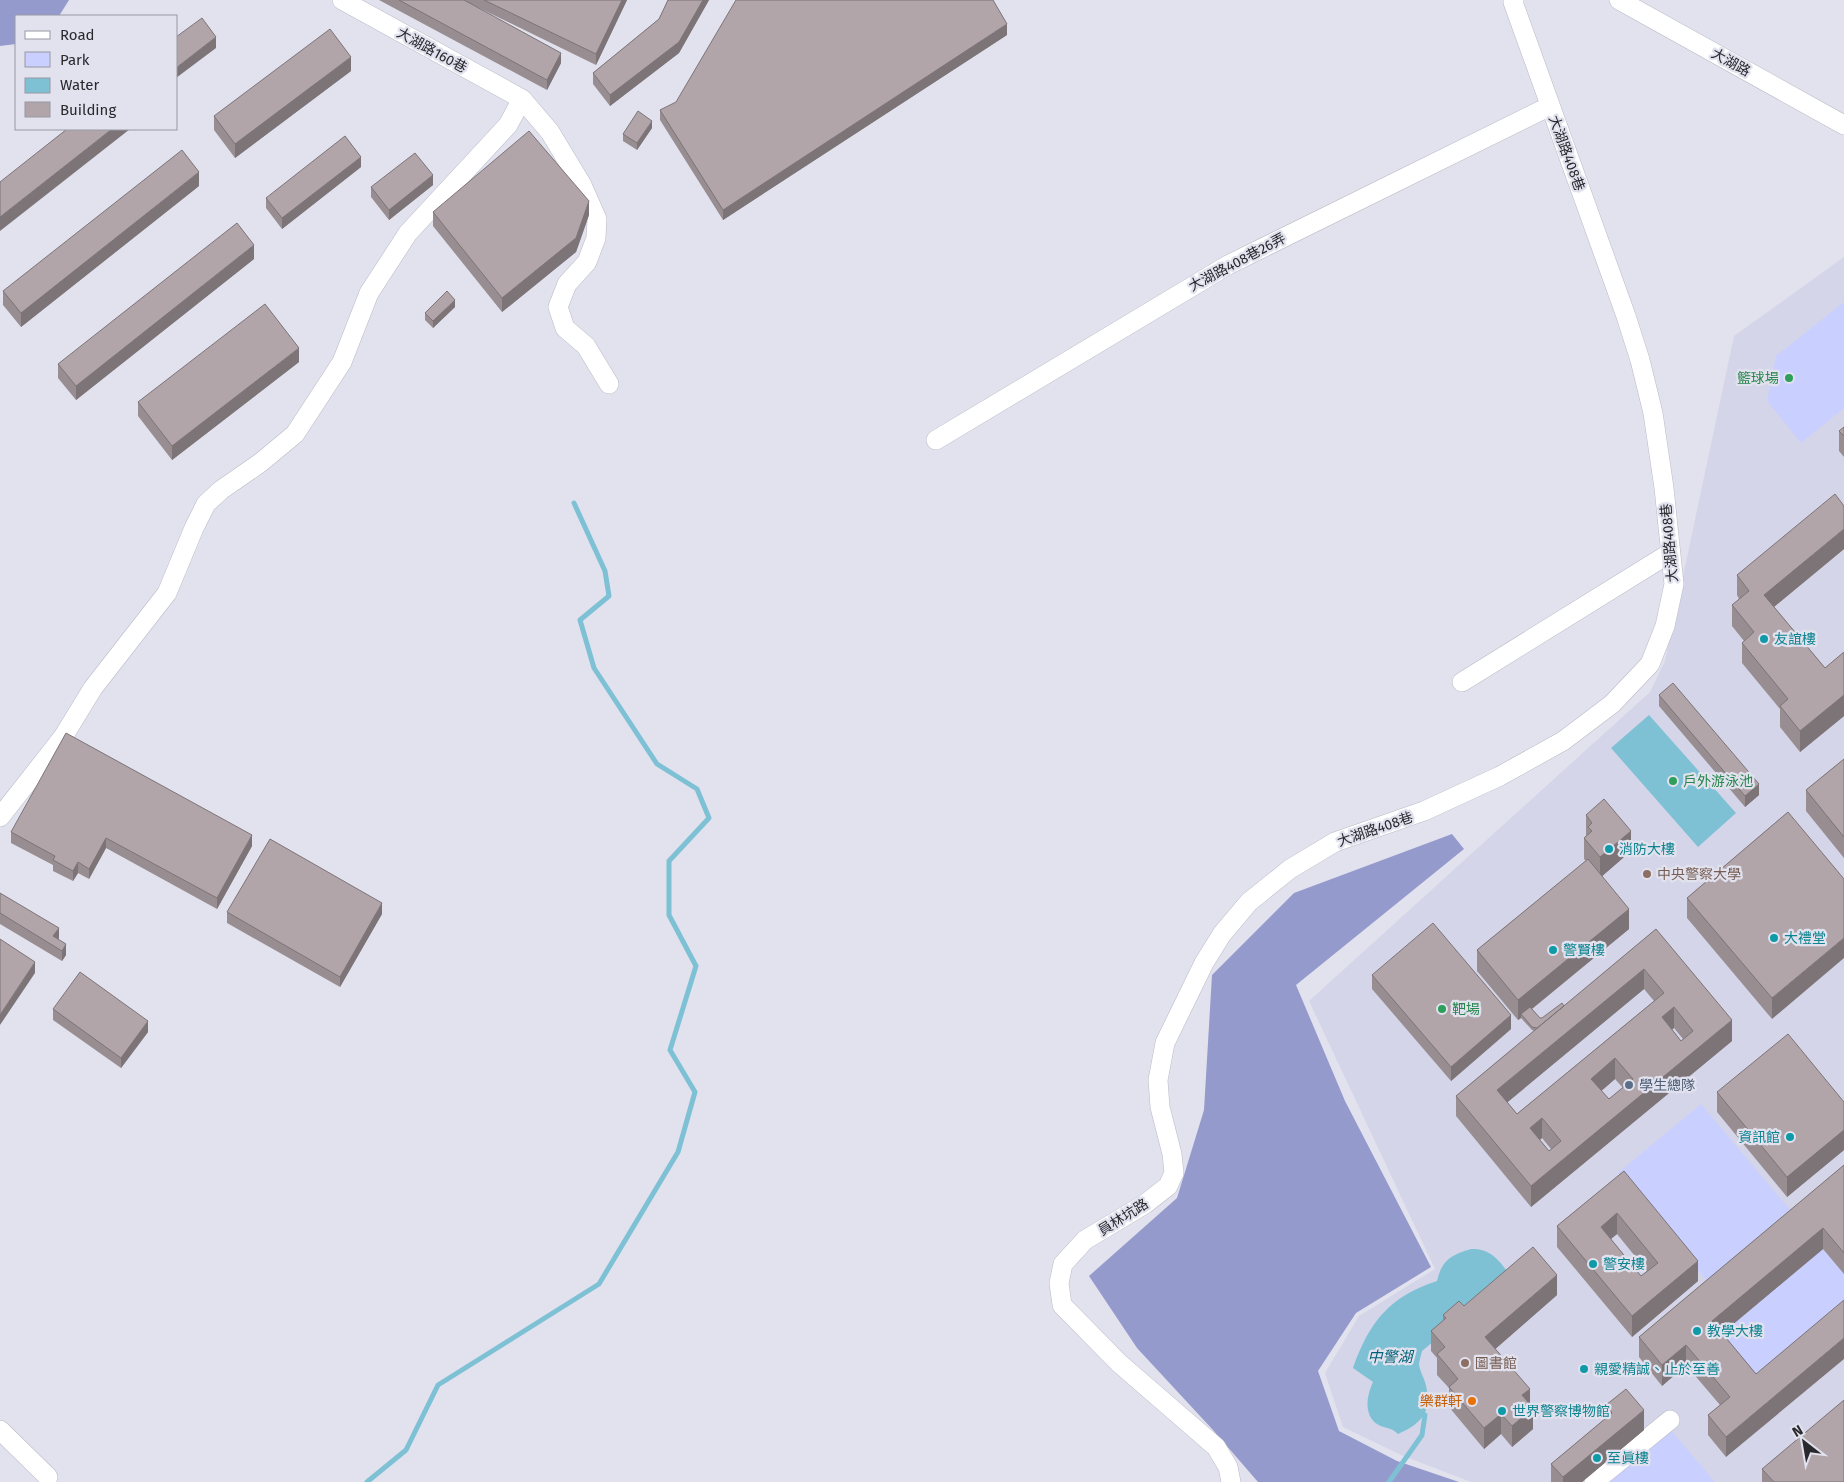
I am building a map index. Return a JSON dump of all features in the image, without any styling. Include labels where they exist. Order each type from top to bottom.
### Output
[{"type":"street","name":"大湖路160巷","points":[[342,0],[522,99]]},
{"type":"street","name":"大湖路408巷","points":[[1249,902],[1290,869],[1334,842],[1424,811],[1500,776],[1563,741],[1612,704],[1650,664],[1664,626],[1674,584],[1664,488],[1653,413],[1640,360],[1513,2],[1514,0]]},
{"type":"street","name":"大湖路","points":[[1619,0],[1844,125]]},
{"type":"street","points":[[0,817],[63,737],[94,688],[167,593],[206,504],[221,490],[260,463],[294,434],[342,362],[369,293],[408,233],[508,126],[522,99],[550,132],[582,185],[597,218],[596,238],[587,262],[567,284],[558,307],[565,328],[586,346],[609,384]]},
{"type":"street","name":"大湖路408巷26弄","points":[[936,440],[1228,265],[1550,106]]},
{"type":"street","points":[[1462,682],[1670,553]]},
{"type":"street","name":"員林坑路","points":[[1231,1482],[1228,1467],[1216,1447],[1119,1362],[1062,1305],[1059,1283],[1063,1264],[1086,1240],[1145,1204],[1168,1186],[1174,1173],[1172,1154],[1160,1107],[1158,1080],[1165,1043],[1204,963],[1222,934],[1249,902]]},
{"type":"street","points":[[1594,1482],[1670,1420]]},
{"type":"street","points":[[0,1430],[48,1477]]},
{"type":"shaded area","points":[[0,0],[69,0],[60,15],[15,15],[15,44],[0,46]]},
{"type":"shaded area","name":"中央警察大學","points":[[1844,257],[1844,1482],[1471,1482],[1401,1455],[1343,1427],[1325,1373],[1359,1316],[1435,1269],[1309,1001],[1650,692],[1665,661],[1734,336]]},
{"type":"shaded area","points":[[1452,834],[1464,849],[1296,985],[1345,1101],[1431,1267],[1356,1313],[1318,1371],[1339,1431],[1397,1461],[1459,1482],[1258,1482],[1137,1348],[1089,1276],[1177,1198],[1204,1110],[1212,975],[1294,893]]},
{"type":"green space","points":[[1844,302],[1844,408],[1801,443],[1767,401],[1776,356]]},
{"type":"green space","points":[[1701,1104],[1791,1211],[1707,1281],[1618,1173]]},
{"type":"green space","points":[[1823,1249],[1844,1274],[1844,1321],[1756,1394],[1712,1342]]},
{"type":"green space","points":[[1669,1428],[1715,1482],[1605,1482]]},
{"type":"water","name":"戶外游泳池","points":[[1649,715],[1736,813],[1698,847],[1611,748]]},
{"type":"water","name":"中警湖","points":[[1471,1249],[1490,1253],[1499,1261],[1511,1277],[1422,1351],[1419,1365],[1425,1382],[1428,1400],[1427,1407],[1420,1420],[1398,1434],[1382,1427],[1373,1420],[1368,1410],[1368,1398],[1373,1382],[1353,1368],[1366,1337],[1383,1313],[1394,1303],[1406,1294],[1437,1281],[1448,1259]]},
{"type":"building","points":[[399,0],[464,0],[561,53],[547,80]]},
{"type":"building","points":[[484,0],[622,0],[596,54]]},
{"type":"building","points":[[668,0],[703,0],[679,42],[610,95],[593,73],[659,19]]},
{"type":"building","points":[[736,0],[993,0],[1007,24],[723,210],[660,110],[676,102]]},
{"type":"building","points":[[202,18],[216,37],[178,66],[178,36]]},
{"type":"building","points":[[330,29],[351,57],[235,144],[214,116]]},
{"type":"building","points":[[638,111],[652,121],[637,143],[623,134]]},
{"type":"building","points":[[66,130],[111,130],[0,217],[0,182]]},
{"type":"building","points":[[529,131],[589,201],[576,238],[502,298],[433,212]]},
{"type":"building","points":[[345,136],[361,157],[282,218],[266,198]]},
{"type":"building","points":[[182,150],[199,172],[21,313],[3,291]]},
{"type":"building","points":[[415,153],[433,175],[389,210],[371,187]]},
{"type":"building","points":[[237,223],[254,245],[76,386],[58,364]]},
{"type":"building","points":[[447,291],[455,300],[433,321],[425,313]]},
{"type":"building","points":[[265,304],[299,348],[172,446],[138,402]]},
{"type":"building","points":[[1844,427],[1844,436],[1839,431]]},
{"type":"building","name":"友誼樓","points":[[1835,494],[1844,506],[1844,529],[1764,595],[1825,668],[1844,652],[1844,695],[1800,731],[1780,706],[1788,699],[1742,643],[1754,632],[1732,605],[1749,591],[1737,575]]},
{"type":"building","points":[[1673,683],[1759,784],[1745,796],[1659,695]]},
{"type":"building","points":[[66,733],[252,835],[217,898],[106,838],[89,869],[78,862],[73,871],[53,860],[55,856],[11,832]]},
{"type":"building","points":[[1844,759],[1844,837],[1806,790]]},
{"type":"building","points":[[1604,799],[1631,831],[1600,857],[1584,838],[1592,831],[1588,827],[1592,823],[1586,815]]},
{"type":"building","name":"大禮堂","points":[[1788,812],[1844,879],[1844,938],[1772,998],[1687,898]]},
{"type":"building","points":[[270,839],[382,903],[340,977],[227,912]]},
{"type":"building","name":"警賢樓","points":[[1588,859],[1629,909],[1518,1000],[1477,950]]},
{"type":"building","points":[[0,893],[59,928],[53,936],[66,944],[62,951],[0,913]]},
{"type":"building","name":"靶場","points":[[1433,923],[1511,1015],[1451,1067],[1372,975]]},
{"type":"building","points":[[1656,929],[1732,1020],[1531,1186],[1456,1096]],"holes":[[[1644,969],[1664,993],[1517,1114],[1497,1090]],[[1674,1007],[1693,1031],[1681,1041],[1662,1017]],[[1615,1058],[1633,1079],[1609,1099],[1591,1079]],[[1542,1118],[1561,1141],[1549,1151],[1530,1128]]]},
{"type":"building","points":[[0,939],[35,962],[0,1015]]},
{"type":"building","points":[[80,972],[148,1021],[121,1058],[53,1009]]},
{"type":"building","points":[[1562,1003],[1564,1006],[1537,1028],[1532,1027],[1521,1014],[1530,1007],[1542,1018]]},
{"type":"building","name":"資訊館","points":[[1788,1034],[1844,1102],[1844,1130],[1787,1177],[1717,1092]]},
{"type":"building","points":[[1844,1165],[1844,1253],[1823,1228],[1712,1321],[1756,1374],[1844,1300],[1844,1338],[1726,1437],[1708,1415],[1730,1397],[1686,1345],[1662,1365],[1639,1337]]},
{"type":"building","points":[[1624,1171],[1698,1261],[1632,1316],[1557,1226]],"holes":[[[1617,1213],[1658,1263],[1641,1276],[1601,1227]]]},
{"type":"building","name":"圖書館","points":[[1533,1247],[1557,1275],[1485,1337],[1530,1389],[1522,1395],[1533,1408],[1512,1426],[1501,1414],[1484,1428],[1449,1387],[1458,1379],[1437,1354],[1445,1347],[1431,1331],[1446,1318],[1443,1315],[1459,1301],[1464,1306]]},
{"type":"building","points":[[1626,1389],[1644,1410],[1563,1477],[1551,1464],[1612,1413],[1606,1405]]},
{"type":"building","points":[[1844,1400],[1844,1482],[1774,1482],[1762,1469]]},
{"type":"waterway","points":[[367,1482],[406,1450],[438,1385],[599,1284],[678,1152],[695,1092],[670,1050],[696,966],[669,915],[669,861],[709,818],[697,789],[657,764],[594,668],[580,620],[609,596],[605,571],[574,503]]},
{"type":"waterway","points":[[1389,1482],[1422,1435],[1425,1415]]},
{"type":"place","name":"籃球場","points":[[1789,378]]},
{"type":"place","name":"友誼樓","points":[[1764,639]]},
{"type":"place","name":"戶外游泳池","points":[[1673,781]]},
{"type":"place","name":"消防大樓","points":[[1609,849]]},
{"type":"place","name":"中央警察大學","points":[[1647,874]]},
{"type":"place","name":"大禮堂","points":[[1774,938]]},
{"type":"place","name":"警賢樓","points":[[1553,950]]},
{"type":"place","name":"靶場","points":[[1442,1009]]},
{"type":"place","name":"學生總隊","points":[[1629,1085]]},
{"type":"place","name":"資訊館","points":[[1790,1137]]},
{"type":"place","name":"警安樓","points":[[1593,1264]]},
{"type":"place","name":"教學大樓","points":[[1697,1331]]},
{"type":"place","name":"圖書館","points":[[1465,1363]]},
{"type":"place","name":"親愛精誠、止於至善","points":[[1584,1369]]},
{"type":"place","name":"樂群軒","points":[[1472,1401]]},
{"type":"place","name":"世界警察博物館","points":[[1502,1411]]},
{"type":"place","name":"至眞樓","points":[[1597,1458]]}]
